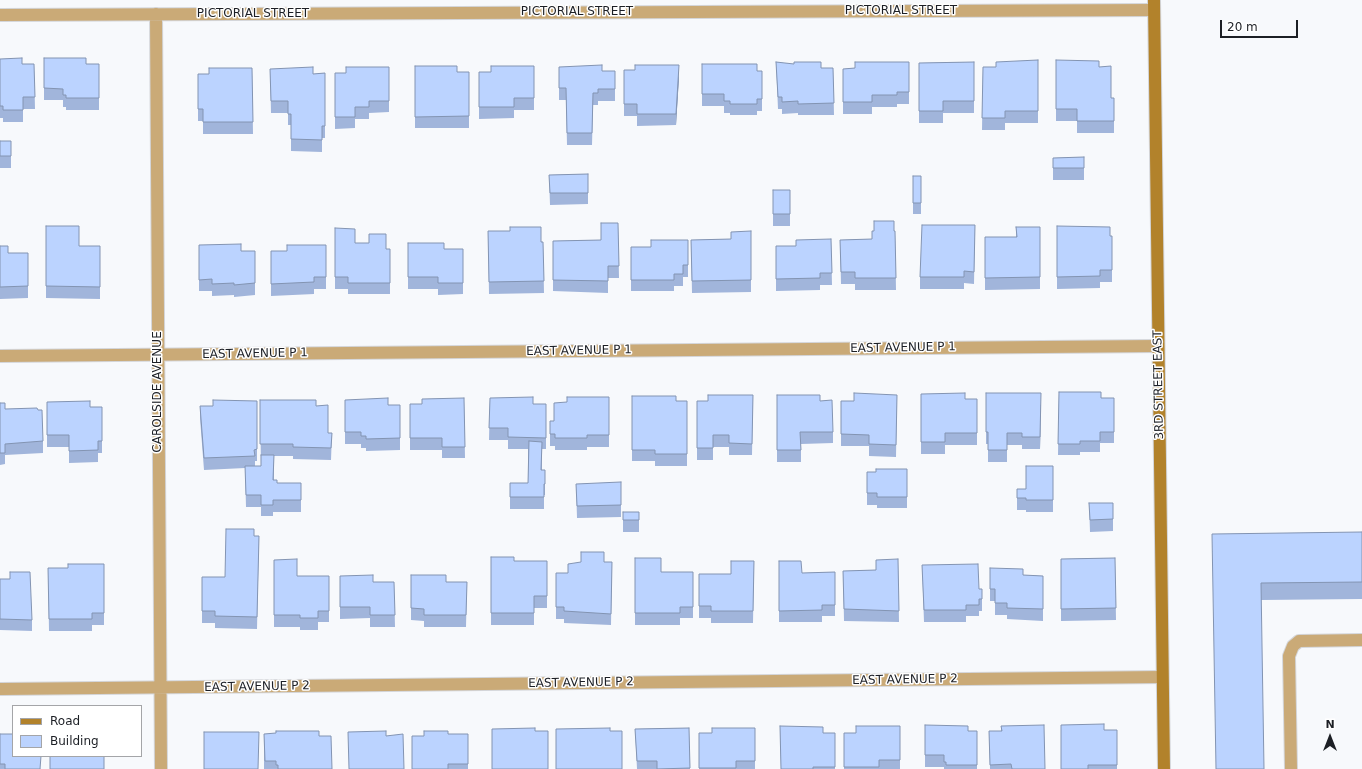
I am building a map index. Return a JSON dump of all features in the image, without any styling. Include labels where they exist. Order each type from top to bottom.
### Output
[{"type":"street","name":"PICTORIAL STREET","points":[[0,15],[1154,5]]},
{"type":"street","name":"3RD STREET EAST","points":[[1154,5],[1164,769]]},
{"type":"street","name":"CAROLSIDE AVENUE","points":[[156,14],[161,769]]},
{"type":"street","name":"EAST AVENUE P 1","points":[[0,356],[1158,346]]},
{"type":"street","points":[[1291,769],[1289,656],[1293,646],[1299,641],[1362,640]]},
{"type":"street","name":"EAST AVENUE P 2","points":[[1,689],[1162,677]]},
{"type":"building","points":[[22,58],[22,64],[34,64],[35,97],[23,97],[23,110],[3,110],[3,106],[0,106],[0,59]]},
{"type":"building","points":[[44,58],[86,58],[86,64],[99,64],[99,98],[66,98],[66,95],[63,95],[63,89],[44,88]]},
{"type":"building","points":[[1038,60],[1038,111],[1005,111],[1005,118],[982,118],[983,67],[996,67],[996,62]]},
{"type":"building","points":[[1056,60],[1099,61],[1099,67],[1111,66],[1111,98],[1114,98],[1114,121],[1077,121],[1077,109],[1056,109]]},
{"type":"building","points":[[776,62],[794,64],[794,62],[821,62],[821,68],[833,68],[834,103],[798,104],[798,101],[782,102],[782,97],[778,97]]},
{"type":"building","points":[[855,62],[909,62],[909,92],[897,92],[897,95],[872,95],[872,102],[843,102],[843,69],[855,68]]},
{"type":"building","points":[[974,62],[974,101],[943,101],[943,111],[919,111],[919,63]]},
{"type":"building","points":[[702,64],[757,64],[757,71],[762,71],[762,99],[757,99],[757,104],[730,104],[730,101],[724,101],[724,94],[702,94]]},
{"type":"building","points":[[602,65],[602,71],[615,71],[615,89],[598,89],[598,93],[593,93],[592,133],[567,133],[566,88],[559,88],[559,67]]},
{"type":"building","points":[[635,65],[679,65],[676,114],[637,114],[637,104],[624,104],[624,70],[635,70]]},
{"type":"building","points":[[415,66],[457,66],[457,72],[469,72],[469,116],[415,117]]},
{"type":"building","points":[[491,66],[534,66],[534,98],[514,98],[514,107],[479,107],[479,72],[491,72]]},
{"type":"building","points":[[313,67],[313,74],[325,73],[325,126],[322,126],[322,140],[291,139],[291,114],[288,114],[288,101],[271,101],[270,69]]},
{"type":"building","points":[[346,67],[389,67],[389,101],[369,101],[369,107],[355,107],[355,117],[335,117],[335,73],[346,73]]},
{"type":"building","points":[[209,68],[252,68],[253,122],[203,122],[203,109],[198,109],[198,74],[209,74]]},
{"type":"building","points":[[0,141],[11,141],[11,156],[0,156]]},
{"type":"building","points":[[1084,157],[1084,168],[1053,168],[1053,158]]},
{"type":"building","points":[[588,174],[588,193],[550,193],[549,175]]},
{"type":"building","points":[[913,176],[921,176],[921,203],[913,203]]},
{"type":"building","points":[[773,190],[790,190],[790,214],[773,214]]},
{"type":"building","points":[[874,221],[894,221],[896,278],[855,278],[855,272],[841,272],[840,240],[872,239]]},
{"type":"building","points":[[601,223],[618,223],[619,266],[608,266],[608,281],[553,280],[553,241],[601,240]]},
{"type":"building","points":[[922,225],[975,225],[974,272],[964,271],[964,277],[920,277]]},
{"type":"building","points":[[46,226],[79,226],[79,246],[100,246],[100,287],[46,286]]},
{"type":"building","points":[[1057,226],[1110,227],[1110,236],[1112,236],[1112,270],[1100,270],[1100,276],[1057,277]]},
{"type":"building","points":[[510,227],[541,227],[544,281],[489,282],[488,231],[510,231]]},
{"type":"building","points":[[1016,227],[1040,227],[1040,277],[985,278],[985,237],[1017,237]]},
{"type":"building","points":[[335,228],[355,229],[355,243],[369,243],[369,234],[386,234],[386,249],[390,249],[390,283],[348,283],[348,277],[335,277]]},
{"type":"building","points":[[751,231],[751,280],[692,281],[691,240],[731,239],[731,232]]},
{"type":"building","points":[[831,239],[832,273],[820,273],[820,278],[776,279],[776,246],[796,246],[796,240]]},
{"type":"building","points":[[651,240],[688,240],[688,265],[683,265],[683,274],[674,274],[674,280],[631,280],[631,247],[651,247]]},
{"type":"building","points":[[408,243],[444,243],[444,249],[463,249],[463,283],[438,283],[438,277],[408,277]]},
{"type":"building","points":[[241,244],[241,251],[255,251],[255,283],[234,285],[234,283],[212,284],[212,279],[199,280],[199,245]]},
{"type":"building","points":[[287,245],[326,245],[326,277],[314,277],[314,282],[271,284],[271,251],[287,251]]},
{"type":"building","points":[[0,246],[8,246],[8,253],[28,253],[28,286],[0,287]]},
{"type":"building","points":[[1059,392],[1101,392],[1101,398],[1114,398],[1114,432],[1100,432],[1100,441],[1080,441],[1080,444],[1058,444]]},
{"type":"building","points":[[854,393],[897,395],[896,445],[869,444],[869,435],[841,434],[841,401],[854,401]]},
{"type":"building","points":[[965,393],[965,399],[977,399],[977,433],[945,433],[945,442],[921,442],[921,394]]},
{"type":"building","points":[[986,393],[1041,393],[1040,437],[1022,437],[1022,433],[1007,433],[1007,450],[988,450],[988,432],[986,432]]},
{"type":"building","points":[[708,395],[753,395],[752,444],[729,443],[729,435],[713,435],[713,448],[697,448],[697,401],[708,401]]},
{"type":"building","points":[[777,395],[820,395],[820,401],[832,400],[833,432],[800,432],[801,450],[777,450]]},
{"type":"building","points":[[632,396],[676,396],[676,401],[687,401],[687,454],[655,454],[655,450],[632,450]]},
{"type":"building","points":[[533,397],[533,404],[546,404],[546,438],[508,437],[508,428],[489,428],[490,398]]},
{"type":"building","points":[[567,397],[609,397],[609,435],[587,435],[587,438],[555,438],[555,434],[550,434],[550,421],[554,421],[554,403],[567,402]]},
{"type":"building","points":[[388,398],[388,405],[400,405],[400,438],[366,439],[366,436],[361,436],[361,432],[345,432],[345,400]]},
{"type":"building","points":[[464,398],[465,447],[442,447],[442,438],[410,438],[410,404],[422,404],[422,399]]},
{"type":"building","points":[[213,400],[257,401],[257,449],[254,450],[255,456],[204,458],[200,406],[213,406]]},
{"type":"building","points":[[260,400],[316,400],[316,406],[328,405],[328,433],[332,433],[331,448],[293,447],[293,444],[260,444]]},
{"type":"building","points":[[90,401],[90,407],[102,407],[102,441],[98,441],[98,450],[69,451],[69,435],[47,435],[47,402]]},
{"type":"building","points":[[0,403],[5,403],[5,409],[37,408],[38,410],[42,410],[43,441],[5,444],[5,453],[0,453]]},
{"type":"building","points":[[529,441],[542,442],[541,470],[545,470],[544,497],[510,497],[510,483],[528,483]]},
{"type":"building","points":[[261,455],[274,455],[273,480],[277,480],[277,483],[301,483],[301,500],[273,500],[273,505],[261,505],[261,495],[246,495],[245,466],[261,466]]},
{"type":"building","points":[[1026,466],[1053,466],[1053,500],[1026,500],[1026,498],[1017,498],[1017,489],[1026,489]]},
{"type":"building","points":[[876,469],[907,469],[907,497],[877,497],[877,493],[867,493],[867,472],[876,472]]},
{"type":"building","points":[[621,482],[621,505],[577,506],[576,484]]},
{"type":"building","points":[[1089,503],[1113,503],[1113,519],[1090,520]]},
{"type":"building","points":[[623,512],[639,512],[639,520],[623,520]]},
{"type":"building","points":[[226,529],[254,529],[254,536],[259,536],[257,617],[215,616],[215,611],[202,611],[202,577],[225,577]]},
{"type":"building","points":[[1362,532],[1362,582],[1261,583],[1264,769],[1216,769],[1212,534]]},
{"type":"building","points":[[581,552],[604,552],[604,562],[612,562],[611,614],[564,611],[564,607],[556,607],[556,573],[568,573],[568,564],[581,562]]},
{"type":"building","points":[[491,557],[514,557],[514,561],[547,561],[547,596],[534,596],[534,613],[491,613]]},
{"type":"building","points":[[635,558],[661,558],[661,572],[693,572],[693,607],[680,607],[680,613],[635,613]]},
{"type":"building","points":[[1115,558],[1116,608],[1061,609],[1061,559]]},
{"type":"building","points":[[297,559],[297,576],[329,576],[329,611],[318,611],[318,618],[300,618],[300,615],[274,615],[274,560]]},
{"type":"building","points":[[898,559],[899,611],[844,609],[843,571],[876,570],[876,560]]},
{"type":"building","points":[[731,561],[754,561],[753,611],[711,611],[711,606],[699,606],[699,574],[731,574]]},
{"type":"building","points":[[779,561],[801,561],[802,573],[835,572],[835,605],[822,605],[822,610],[779,611]]},
{"type":"building","points":[[68,564],[104,564],[104,613],[92,613],[92,619],[49,619],[48,568],[68,568]]},
{"type":"building","points":[[978,564],[979,589],[982,589],[982,599],[979,599],[979,605],[966,605],[966,610],[924,610],[922,565]]},
{"type":"building","points":[[990,568],[1023,569],[1023,575],[1043,576],[1043,609],[1007,608],[1007,603],[995,603],[995,589],[990,589]]},
{"type":"building","points":[[10,572],[30,572],[32,620],[0,619],[0,579],[10,579]]},
{"type":"building","points":[[373,575],[373,582],[394,582],[395,615],[370,615],[370,607],[340,607],[340,576]]},
{"type":"building","points":[[411,575],[446,575],[446,582],[467,582],[466,615],[424,615],[424,609],[411,608]]},
{"type":"building","points":[[1104,724],[1104,730],[1117,730],[1117,765],[1088,765],[1088,769],[1061,769],[1061,725]]},
{"type":"building","points":[[925,725],[968,726],[968,731],[977,731],[977,765],[946,765],[946,762],[944,762],[944,755],[925,755]]},
{"type":"building","points":[[1044,725],[1045,769],[1012,769],[1011,764],[990,765],[989,731],[1002,731],[1001,726]]},
{"type":"building","points":[[780,726],[823,727],[823,733],[835,733],[835,767],[781,769]]},
{"type":"building","points":[[856,726],[900,726],[900,760],[879,760],[879,767],[844,767],[844,733],[856,733]]},
{"type":"building","points":[[535,728],[535,731],[548,731],[548,769],[492,769],[492,729]]},
{"type":"building","points":[[610,728],[610,731],[622,731],[622,769],[556,769],[556,729]]},
{"type":"building","points":[[689,728],[690,768],[657,769],[657,761],[637,761],[635,729]]},
{"type":"building","points":[[712,728],[755,728],[755,761],[736,761],[736,768],[699,768],[699,733],[712,733]]},
{"type":"building","points":[[276,731],[319,731],[319,736],[331,736],[332,769],[278,769],[276,761],[265,761],[264,734],[276,733]]},
{"type":"building","points":[[386,731],[386,736],[403,734],[404,769],[349,769],[348,732]]},
{"type":"building","points":[[424,731],[448,731],[448,734],[468,734],[468,764],[448,764],[448,769],[412,769],[412,736],[424,736]]},
{"type":"building","points":[[204,732],[259,732],[258,769],[204,769]]},
{"type":"building","points":[[0,734],[12,734],[12,757],[41,757],[40,769],[5,769],[5,764],[0,764]]},
{"type":"building","points":[[50,757],[104,757],[104,769],[50,769]]}]
